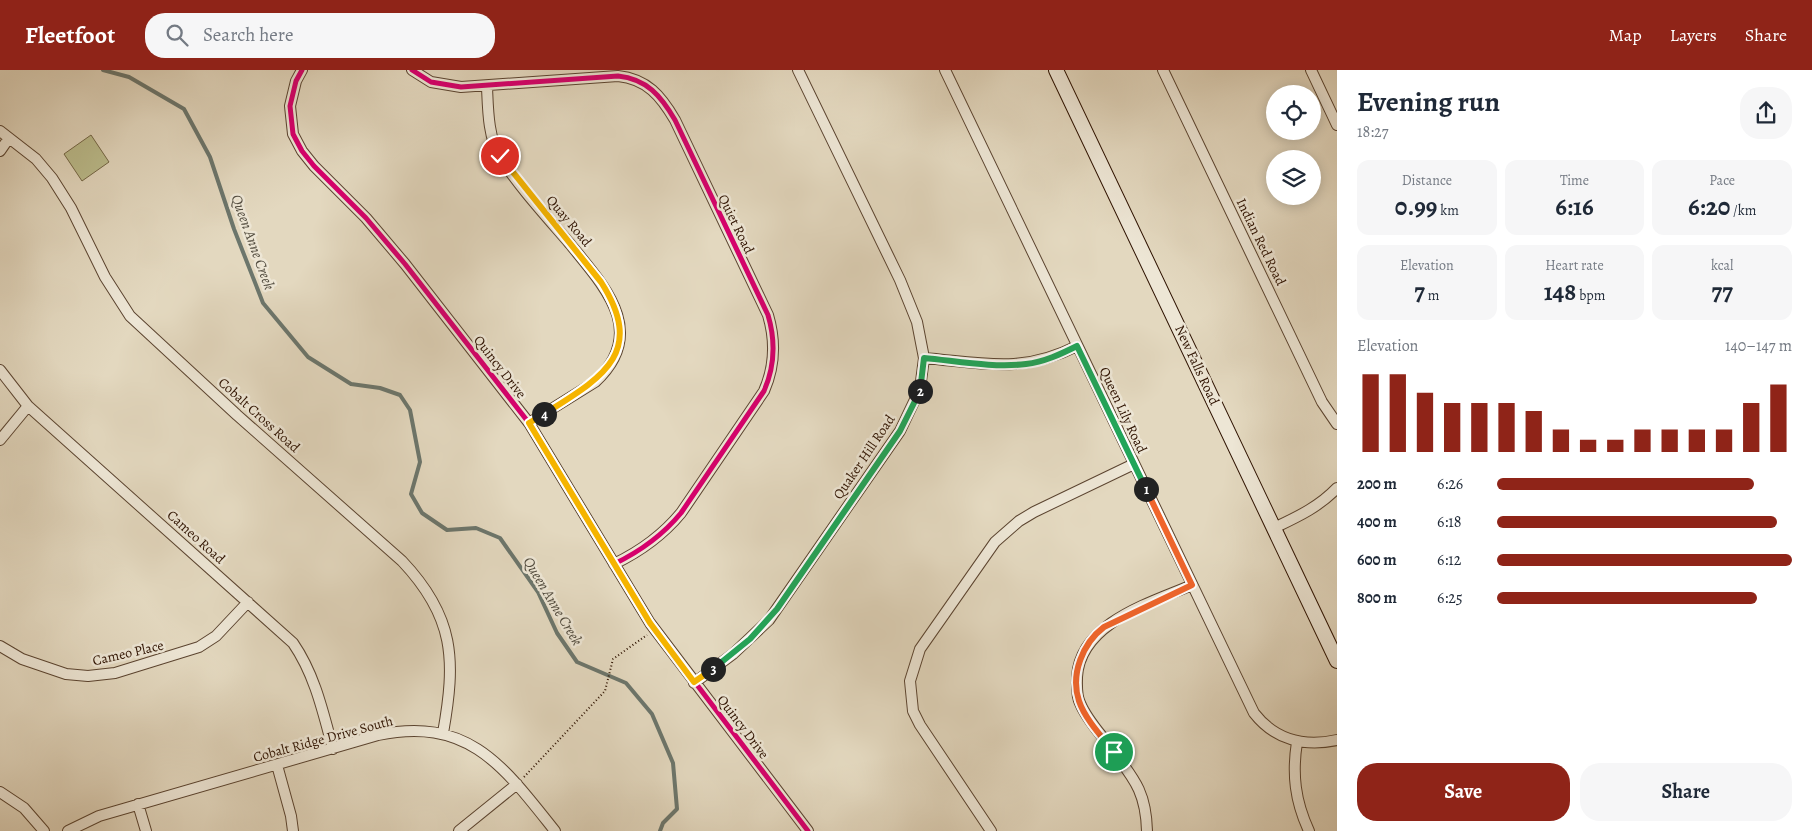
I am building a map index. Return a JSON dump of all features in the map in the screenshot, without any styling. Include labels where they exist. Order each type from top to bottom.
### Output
[{"type":"main road","name":"New Falls Road","points":[[1056,70],[1337,661]]},
{"type":"street","name":"Quincy Drive","points":[[302,70],[296,81],[290,106],[293,134],[302,151],[314,166],[366,218],[405,264],[529,423],[655,630],[808,831]]},
{"type":"street","name":"Quiet Road","points":[[412,70],[441,85],[487,86],[618,76],[642,82],[654,90],[665,103],[675,120],[770,324],[774,348],[770,376],[745,420],[666,531],[634,554],[614,564]]},
{"type":"street","name":"Quaker Hill Road","points":[[694,682],[750,639],[777,609],[908,418],[920,389],[924,358],[917,322],[900,280],[798,70]]},
{"type":"street","name":"Queen Lily Road","points":[[945,70],[1254,713],[1271,730],[1297,742]]},
{"type":"street","name":"Indian Red Road","points":[[1163,70],[1322,402],[1337,424]]},
{"type":"street","points":[[1311,70],[1337,125]]},
{"type":"street","name":"Quay Road","points":[[487,86],[489,122],[500,156],[601,282],[613,300],[619,322],[619,337],[615,353],[604,373],[595,382],[529,423]]},
{"type":"street","name":"Cobalt Cross Road","points":[[0,131],[36,159],[57,184],[105,277],[122,306],[136,322],[237,415],[395,555],[421,581],[437,608],[450,651],[451,683],[443,733]]},
{"type":"street","points":[[0,151],[9,138]]},
{"type":"street","points":[[924,358],[1012,365],[1027,364],[1061,354],[1077,346]]},
{"type":"street","name":"Cameo Road","points":[[0,370],[28,406],[293,643],[302,656],[318,695],[333,749]]},
{"type":"street","points":[[0,440],[28,406]]},
{"type":"street","points":[[991,831],[920,725],[913,711],[910,681],[920,649],[933,628],[1000,537],[1034,512],[1134,464]]},
{"type":"street","points":[[1274,528],[1307,512],[1326,500],[1337,488]]},
{"type":"street","points":[[1147,831],[1143,799],[1136,779],[1088,718],[1079,702],[1078,668],[1085,649],[1104,627],[1192,585]]},
{"type":"street","name":"Cameo Place","points":[[0,646],[22,659],[66,674],[88,676],[115,673],[199,647],[216,636],[248,602]]},
{"type":"street","name":"Cobalt Ridge Drive South","points":[[68,831],[99,816],[138,804],[393,732],[427,731],[443,733],[468,743],[485,754],[517,784],[555,831]]},
{"type":"street","points":[[1310,831],[1295,792],[1293,774],[1297,742],[1316,744],[1337,740]]},
{"type":"street","points":[[276,765],[291,816],[293,831]]},
{"type":"street","points":[[459,831],[517,784]]},
{"type":"street","points":[[0,792],[24,808],[44,831]]},
{"type":"street","points":[[138,804],[146,831]]},
{"type":"path","points":[[517,784],[605,691],[613,659],[655,630]]},
{"type":"green space","points":[[91,135],[109,162],[82,181],[64,154]]},
{"type":"waterway","name":"Queen Anne Creek","points":[[103,70],[129,77],[184,109],[210,157],[234,229],[263,303],[308,357],[351,384],[380,388],[400,395],[410,410],[420,462],[411,494],[422,513],[447,530],[476,528],[500,538],[538,592],[557,633],[577,662],[626,683],[652,714],[673,763],[677,809],[663,823],[660,831]]},
{"type":"cycle path","points":[[302,70],[296,81],[290,106],[293,134],[302,151],[314,166],[366,218],[405,264],[529,423],[650,623],[808,831]]},
{"type":"cycle path","points":[[412,70],[431,82],[461,87],[618,76],[645,85],[658,96],[675,120],[768,315],[771,325],[773,354],[768,382],[764,391],[681,513],[650,542],[614,564]]},
{"type":"route","points":[[500,156],[518,181],[601,282],[613,300],[619,322],[619,337],[615,353],[604,373],[595,382],[529,423],[543,442],[650,623],[694,682],[733,654],[769,620],[777,609],[900,431],[920,389],[924,358],[1012,365],[1027,364],[1061,354],[1077,346],[1192,585],[1104,627],[1082,654],[1077,680],[1079,702],[1088,718],[1114,752]]}]
